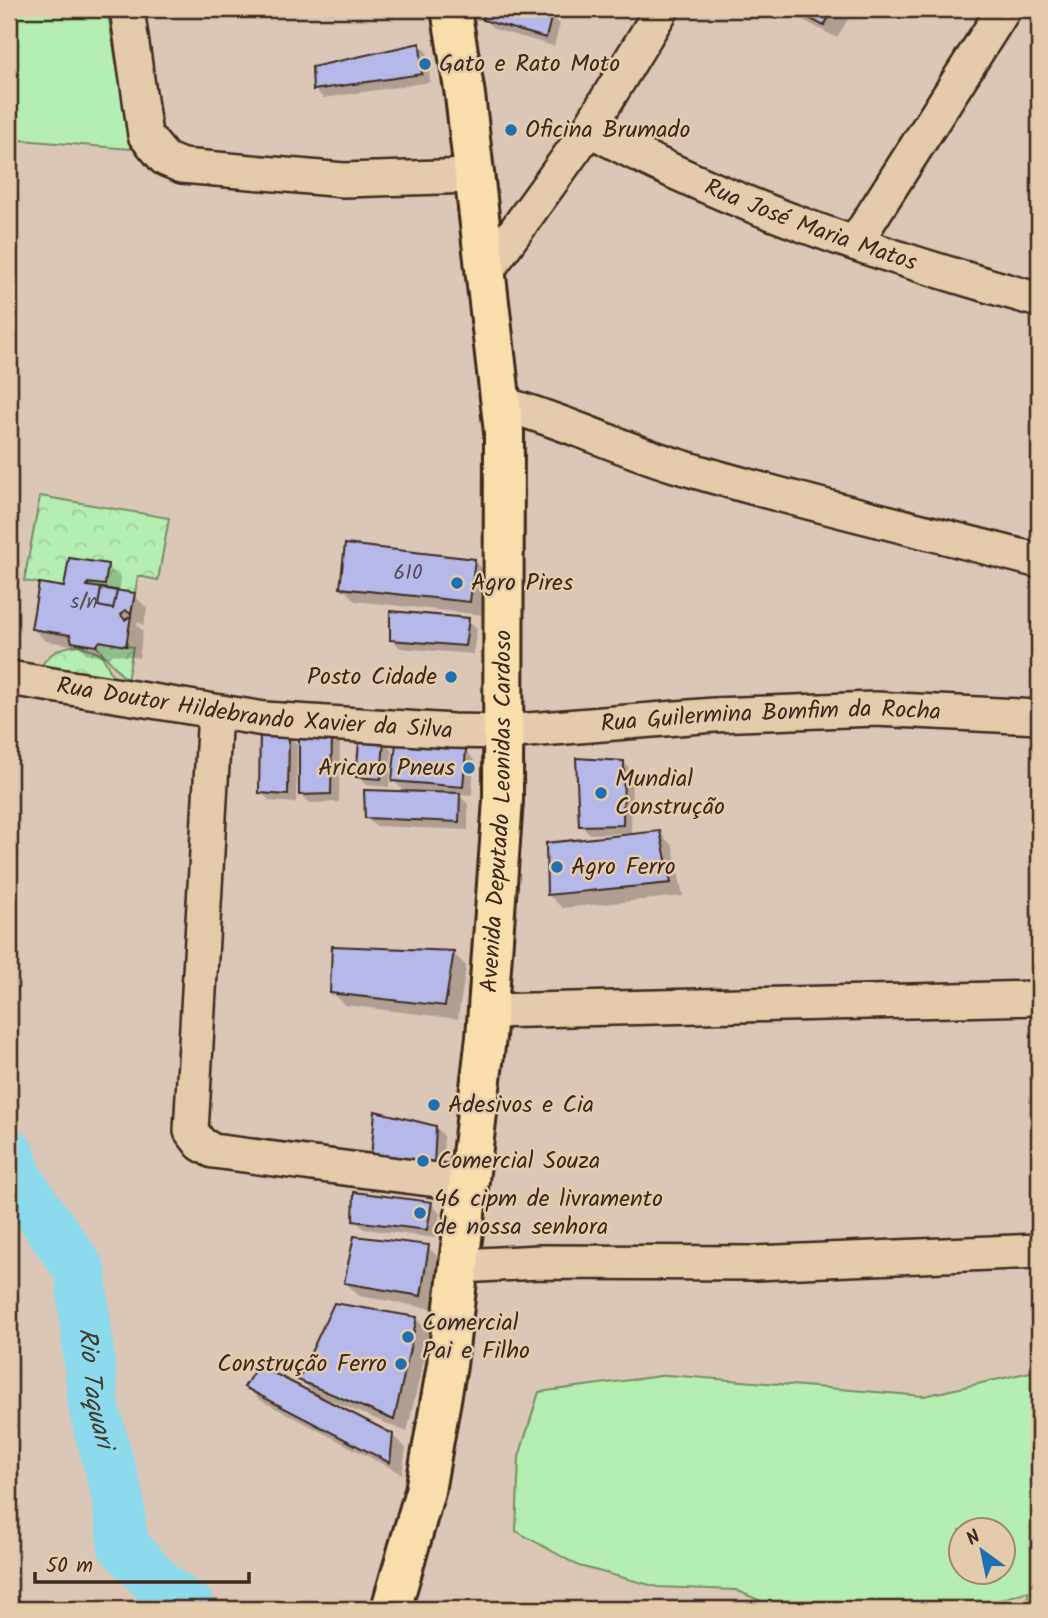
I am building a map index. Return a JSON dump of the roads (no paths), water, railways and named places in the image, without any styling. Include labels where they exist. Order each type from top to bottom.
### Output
[{"type":"main road","name":"Avenida Deputado Leonidas Cardoso","points":[[391,1609],[425,1491],[460,1266],[500,864],[504,732],[502,571],[505,486],[502,404],[465,95],[451,9]]},
{"type":"street","points":[[127,9],[145,135],[165,159],[182,166],[344,180],[473,176]]},
{"type":"street","points":[[486,272],[589,129],[663,9]]},
{"type":"street","points":[[855,243],[1004,9]]},
{"type":"street","name":"Rua José Maria Matos","points":[[589,129],[702,186],[855,243],[1039,300]]},
{"type":"street","points":[[502,404],[545,416],[632,453],[791,500],[899,524],[1039,561]]},
{"type":"street","name":"Rua Doutor Hildebrando Xavier da Silva","points":[[9,677],[215,712],[299,722],[504,732]]},
{"type":"street","name":"Rua Guilermina Bomfim da Rocha","points":[[504,732],[714,715],[876,709],[1039,717]]},
{"type":"street","points":[[215,712],[191,1131],[201,1144],[213,1151],[468,1184]]},
{"type":"street","points":[[487,1011],[1039,998]]},
{"type":"street","points":[[460,1266],[539,1262],[755,1263],[1039,1251]]},
{"type":"waterway","name":"Rio Taquari","points":[[9,1154],[18,1181],[80,1270],[94,1409],[118,1498],[123,1545],[161,1587],[191,1609]]},
{"type":"place","name":"Gato e Rato Moto","points":[[425,64]]},
{"type":"place","name":"Oficina Brumado","points":[[511,130]]},
{"type":"place","name":"Agro Pires","points":[[457,583]]},
{"type":"place","name":"Posto Cidade","points":[[451,677]]},
{"type":"place","name":"Aricaro Pneus","points":[[469,768]]},
{"type":"place","name":"Mundial Construção","points":[[601,793]]},
{"type":"place","name":"Agro Ferro","points":[[557,867]]},
{"type":"place","name":"Adesivos e Cia","points":[[434,1105]]},
{"type":"place","name":"Comercial Souza","points":[[423,1161]]},
{"type":"place","name":"46 cipm de livramento de nossa senhora","points":[[420,1213]]},
{"type":"place","name":"Comercial Pai e Filho","points":[[408,1337]]},
{"type":"place","name":"Construção Ferro","points":[[401,1364]]}]
